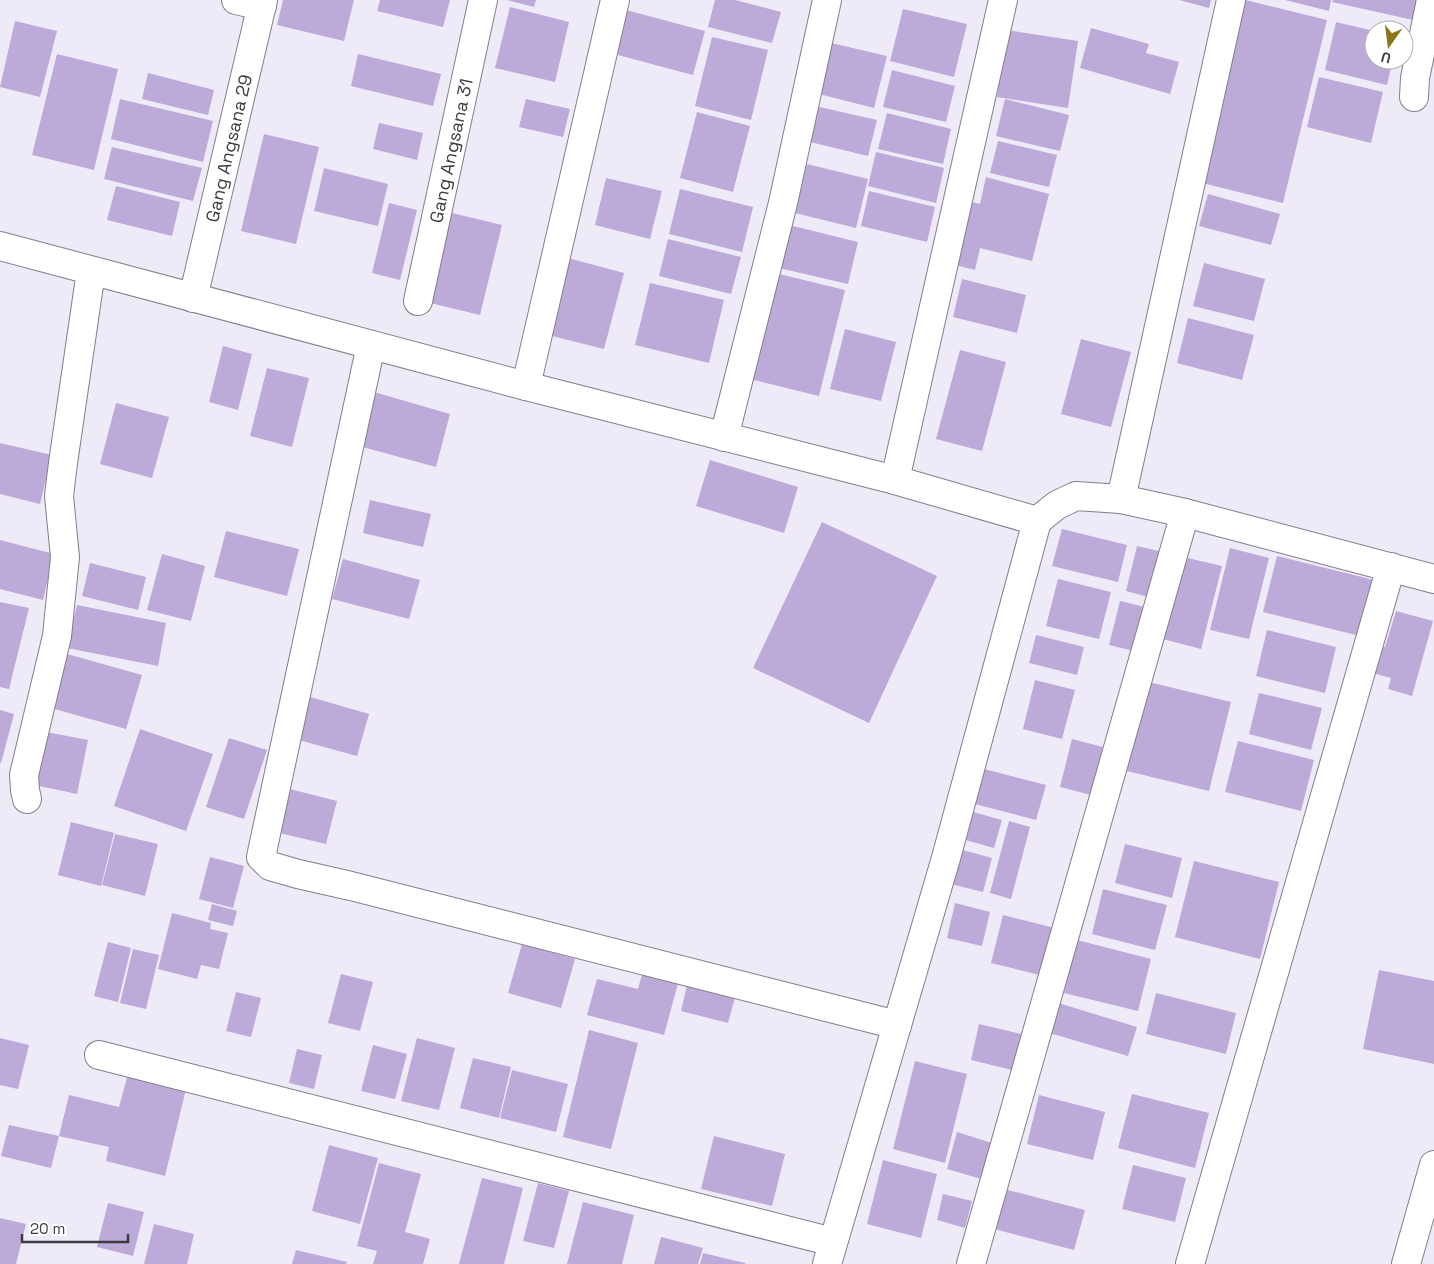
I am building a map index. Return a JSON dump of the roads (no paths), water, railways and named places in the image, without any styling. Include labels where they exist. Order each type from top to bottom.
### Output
[{"type":"street","name":"Gang Angsana 31","points":[[418,301],[483,0]]},
{"type":"street","points":[[526,386],[615,0]]},
{"type":"street","points":[[724,437],[783,203],[827,0]]},
{"type":"street","points":[[894,480],[1003,0]]},
{"type":"street","points":[[1121,499],[1231,0]]},
{"type":"street","name":"Gang Angsana 29","points":[[193,298],[253,2]]},
{"type":"street","points":[[1414,97],[1415,78],[1431,11]]},
{"type":"street","points":[[0,246],[526,386],[894,480],[1037,521]]},
{"type":"street","points":[[27,799],[24,775],[57,636],[65,557],[59,496],[91,271]]},
{"type":"street","points":[[371,345],[261,857],[270,866],[298,874],[360,888],[897,1025]]},
{"type":"street","points":[[100,1055],[830,1253],[946,858],[1037,521],[1057,504],[1076,496],[1121,499],[1185,513],[1434,579]]},
{"type":"street","points":[[971,1264],[1185,513]]},
{"type":"street","points":[[1190,1264],[1391,567]]},
{"type":"street","points":[[1406,1264],[1434,1165]]}]
